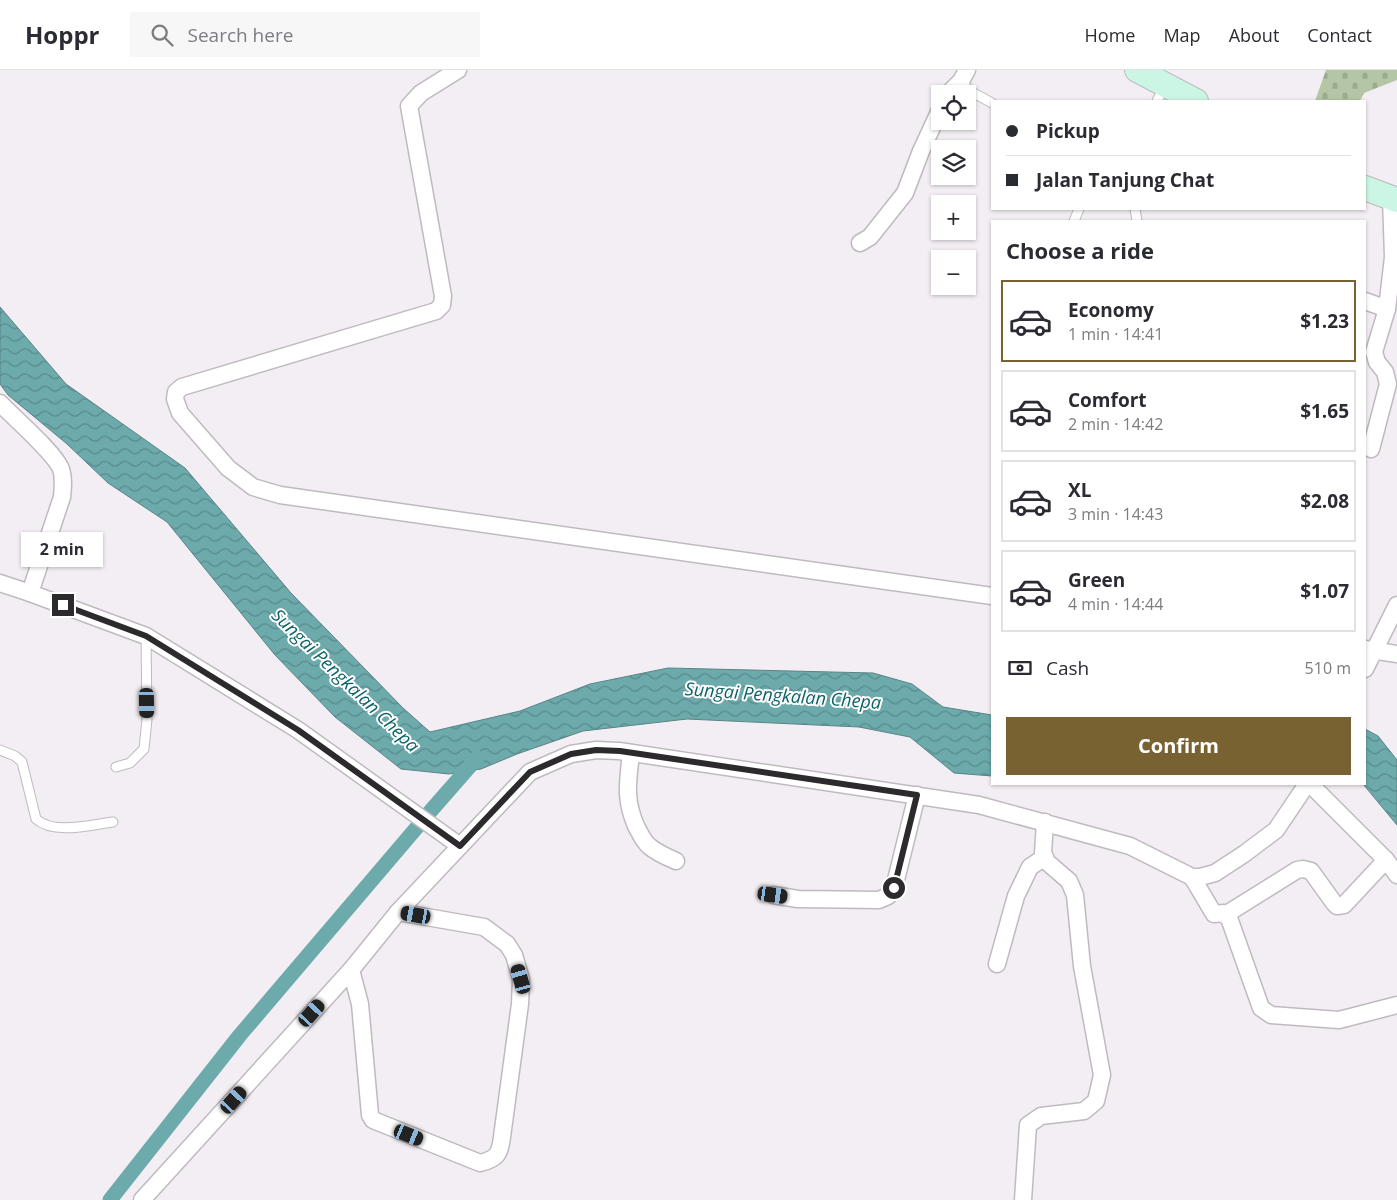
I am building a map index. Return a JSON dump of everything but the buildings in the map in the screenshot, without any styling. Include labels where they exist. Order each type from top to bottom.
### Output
[{"type":"main road","points":[[1137,70],[1161,93],[1192,100]]},
{"type":"main road","points":[[1366,188],[1394,199]]},
{"type":"street","points":[[458,70],[421,93],[409,106],[443,296],[442,305],[436,311],[182,387],[176,392],[175,399],[180,413],[228,468],[254,487],[280,495],[991,596]]},
{"type":"street","points":[[956,85],[964,75]]},
{"type":"street","points":[[860,243],[870,236],[905,193],[920,151],[931,128]]},
{"type":"street","points":[[1371,449],[1388,384],[1385,372],[1377,362],[1374,352],[1387,309],[1393,257],[1394,199]]},
{"type":"street","points":[[1366,301],[1387,309]]},
{"type":"street","points":[[0,403],[53,456],[60,469],[64,483],[62,496],[30,592]]},
{"type":"street","points":[[0,583],[30,592],[146,636],[298,730],[460,846]]},
{"type":"street","points":[[1366,665],[1370,649],[1397,604]]},
{"type":"street","points":[[1370,649],[1397,654]]},
{"type":"street","points":[[142,1200],[351,970],[398,912],[530,772],[571,754],[596,750],[631,753],[964,802],[1130,846],[1192,876],[1200,878],[1215,873],[1276,830],[1308,785]]},
{"type":"street","points":[[631,753],[627,797],[630,811],[647,845],[656,852],[676,861]]},
{"type":"street","points":[[1310,785],[1386,860],[1397,875]]},
{"type":"street","points":[[773,895],[798,899],[879,900],[888,896],[894,888],[917,795]]},
{"type":"street","points":[[1023,1200],[1028,1125],[1041,1116],[1084,1111],[1096,1101],[1102,1075],[1082,966],[1075,895],[1069,881],[1047,862],[1043,853],[1044,822]]},
{"type":"street","points":[[997,964],[1019,890],[1030,867],[1045,857]]},
{"type":"street","points":[[1226,915],[1297,870],[1303,869],[1311,871],[1337,906],[1344,905],[1386,860]]},
{"type":"street","points":[[1192,876],[1214,914],[1224,913],[1229,918],[1260,1008],[1271,1015],[1339,1020],[1397,1005]]},
{"type":"street","points":[[351,970],[360,1004],[370,1115],[373,1120],[480,1164],[497,1157],[501,1148],[520,1004],[521,979],[514,955],[507,944],[484,926],[398,912]]},
{"type":"lane","points":[[964,75],[970,91],[991,102]]},
{"type":"lane","points":[[116,767],[130,763],[144,749],[147,719],[146,636]]},
{"type":"lane","points":[[0,750],[15,756],[22,762],[36,818],[42,824],[57,828],[113,822]]},
{"type":"green space","points":[[1326,70],[1397,70],[1397,80],[1364,93],[1360,100],[1315,100]]},
{"type":"water","name":"Sungai Pengkalan Chepa","points":[[0,307],[66,384],[185,468],[291,593],[403,708],[430,732],[520,711],[590,684],[668,668],[873,673],[912,684],[943,707],[991,715],[991,776],[954,773],[910,737],[859,727],[687,719],[583,731],[481,769],[449,774],[401,769],[335,717],[275,655],[167,522],[108,483],[67,444],[8,395],[0,384]]},
{"type":"water","points":[[1366,730],[1378,736],[1397,760],[1397,825],[1364,785],[1366,785]]},
{"type":"waterway","points":[[428,814],[477,758]]},
{"type":"waterway","points":[[110,1200],[240,1035],[418,826]]},
{"type":"route","points":[[63,605],[146,636],[298,730],[460,846],[530,772],[549,762],[571,754],[596,750],[620,751],[917,795],[894,888]]}]
